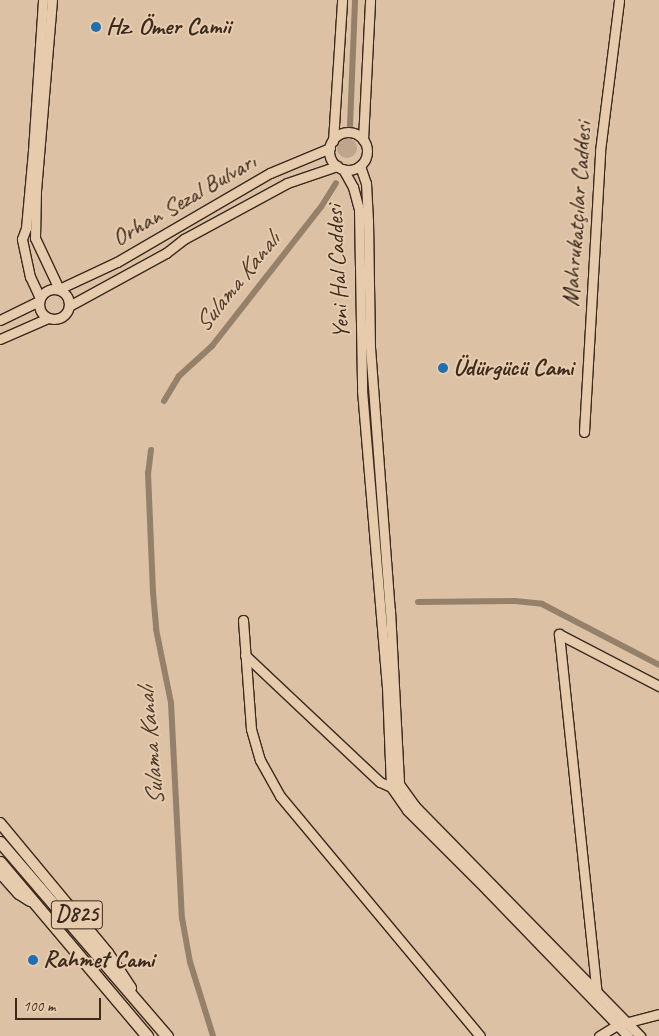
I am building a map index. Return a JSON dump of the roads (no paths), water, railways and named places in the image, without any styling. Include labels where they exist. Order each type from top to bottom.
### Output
[{"type":"highway","points":[[0,842],[147,1012]]},
{"type":"highway","points":[[0,862],[38,906]]},
{"type":"highway","name":"D825","points":[[38,906],[147,1036]]},
{"type":"highway","name":"D825","points":[[147,1012],[167,1036]]},
{"type":"main road","name":"D825","points":[[0,823],[108,953],[147,1012]]},
{"type":"main road","name":"D825","points":[[0,873],[19,894],[38,906]]},
{"type":"street","points":[[43,0],[26,228],[22,239],[30,277],[40,299],[41,312],[48,318]]},
{"type":"street","points":[[52,0],[36,190],[35,238],[58,289],[66,294],[70,306]]},
{"type":"street","points":[[340,168],[331,157],[331,145],[342,0]]},
{"type":"street","points":[[360,166],[367,154],[363,140],[370,0]]},
{"type":"street","name":"Mahrukatçılar Caddesi","points":[[584,432],[600,151],[619,0]]},
{"type":"street","name":"Orhan Sezal Bulvarı","points":[[0,320],[40,299],[50,289],[58,289],[117,262],[270,173],[331,145],[337,137],[348,133],[354,134],[363,140]]},
{"type":"street","name":"Orhan Sezal Bulvarı","points":[[0,339],[48,318],[62,317],[70,306],[166,252],[184,239],[287,183],[340,168],[355,169],[360,166]]},
{"type":"street","name":"Yeni Hal Caddesi","points":[[360,166],[366,183],[368,220],[367,282],[399,784],[415,806],[640,1036]]},
{"type":"street","name":"Yeni Hal Caddesi","points":[[340,168],[354,187],[359,210],[362,376],[387,687],[391,787]]},
{"type":"street","points":[[22,239],[35,238]]},
{"type":"street","points":[[243,620],[250,729],[260,760],[280,796],[480,1036]]},
{"type":"street","points":[[595,1003],[598,991],[559,634],[659,686]]},
{"type":"street","points":[[245,655],[380,782],[391,787],[406,810],[487,890],[628,1036]]},
{"type":"street","points":[[599,1036],[616,1025],[659,1014]]},
{"type":"waterway","points":[[350,126],[355,0]]},
{"type":"waterway","name":"Sulama Kanalı","points":[[164,401],[179,376],[212,346],[321,207],[336,183]]},
{"type":"waterway","name":"Sulama Kanalı","points":[[151,450],[148,473],[153,592],[156,629],[171,703],[182,918],[190,962],[213,1036]]},
{"type":"waterway","points":[[418,602],[515,601],[542,604],[659,665]]},
{"type":"place","name":"Hz. Ömer Camii","points":[[96,27]]},
{"type":"place","name":"Üdürgücü Cami","points":[[443,368]]},
{"type":"place","name":"Rahmet Cami","points":[[33,960]]}]
